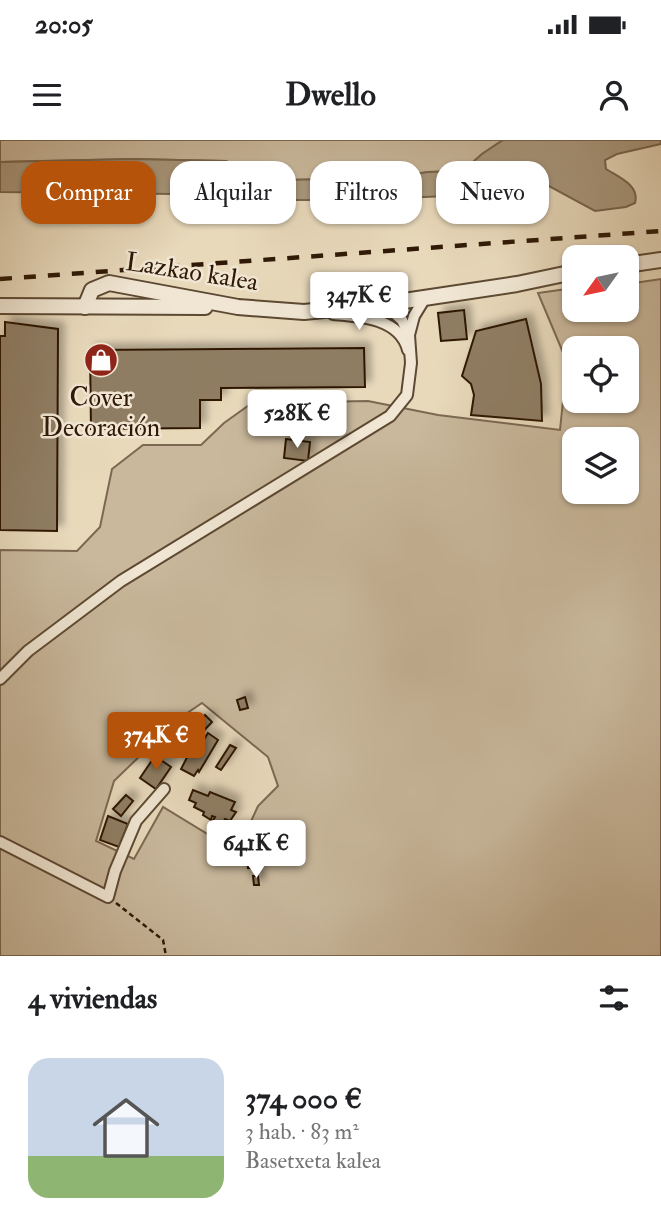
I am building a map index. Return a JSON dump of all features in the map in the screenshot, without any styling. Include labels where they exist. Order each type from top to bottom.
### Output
[{"type":"street","points":[[639,263],[661,260]]},
{"type":"street","name":"Lazkao kalea","points":[[304,312],[425,298],[562,274]]},
{"type":"street","name":"Lazkao kalea","points":[[85,307],[92,290],[108,282],[238,307]]},
{"type":"street","points":[[0,679],[28,651],[121,581],[390,416],[407,395],[411,363],[409,335],[414,316],[425,298]]},
{"type":"street","points":[[384,304],[402,320],[409,335]]},
{"type":"street","name":"Lazkao kalea","points":[[0,306],[238,307],[354,316],[383,323],[394,329],[406,344],[411,363]]},
{"type":"street","points":[[0,842],[108,897],[114,871],[136,821],[164,789]]},
{"type":"path","points":[[108,897],[163,940],[166,956]]},
{"type":"shaded area","points":[[0,140],[503,140],[474,161],[436,161],[436,172],[422,173],[422,161],[310,161],[310,179],[296,180],[296,161],[132,159],[0,162]]},
{"type":"shaded area","points":[[503,140],[661,140],[661,144],[617,154],[605,160],[606,169],[631,186],[636,197],[635,203],[626,207],[595,211],[549,186],[549,161],[474,161]]},
{"type":"shaded area","points":[[132,159],[226,161],[170,161],[170,194],[156,194],[156,161],[44,161]]},
{"type":"shaded area","points":[[0,162],[21,162],[21,192],[0,192]]},
{"type":"shaded area","points":[[436,172],[436,196],[422,197],[422,173]]},
{"type":"shaded area","points":[[310,179],[310,200],[296,200],[296,180]]},
{"type":"shaded area","points":[[661,279],[661,956],[0,956],[0,550],[77,551],[100,527],[112,469],[143,445],[201,445],[224,423],[252,403],[368,401],[438,415],[560,430],[562,411],[562,413],[639,413],[639,336],[562,336],[562,350],[538,293],[562,290],[562,322],[639,322],[639,282]],"holes":[[[202,703],[268,757],[278,786],[258,806],[237,852],[163,807],[134,859],[96,841],[114,781],[177,720]]]},
{"type":"building","points":[[464,310],[467,339],[441,341],[438,313]]},
{"type":"building","points":[[526,319],[541,384],[542,421],[471,415],[474,395],[471,384],[462,376],[476,331]]},
{"type":"building","points":[[5,322],[58,329],[57,531],[0,530],[0,336],[5,336]]},
{"type":"building","points":[[364,348],[365,387],[221,388],[221,400],[200,400],[200,428],[91,429],[90,350]]},
{"type":"building","points":[[286,439],[310,442],[308,461],[284,458]]},
{"type":"building","points":[[245,697],[248,708],[240,710],[237,700]]},
{"type":"building","points":[[205,715],[212,722],[196,739],[190,733]]},
{"type":"building","points":[[208,733],[218,740],[194,776],[181,769],[195,742],[201,744]]},
{"type":"building","points":[[230,745],[236,748],[221,770],[216,767]]},
{"type":"building","points":[[155,756],[171,767],[156,789],[140,778]]},
{"type":"building","points":[[193,790],[208,796],[210,792],[235,802],[231,810],[236,812],[230,821],[225,819],[221,827],[212,822],[215,817],[212,816],[211,820],[203,815],[204,812],[194,807],[196,803],[189,800]]},
{"type":"building","points":[[126,795],[133,801],[121,816],[113,809]]},
{"type":"building","points":[[108,816],[128,824],[119,847],[100,840]]},
{"type":"building","points":[[251,849],[252,858],[260,859],[260,869],[248,868],[246,850]]},
{"type":"building","points":[[253,876],[258,876],[259,885],[254,885]]},
{"type":"railway","points":[[0,279],[661,231]]},
{"type":"place","name":"Cover Decoración","points":[[101,360]]}]
